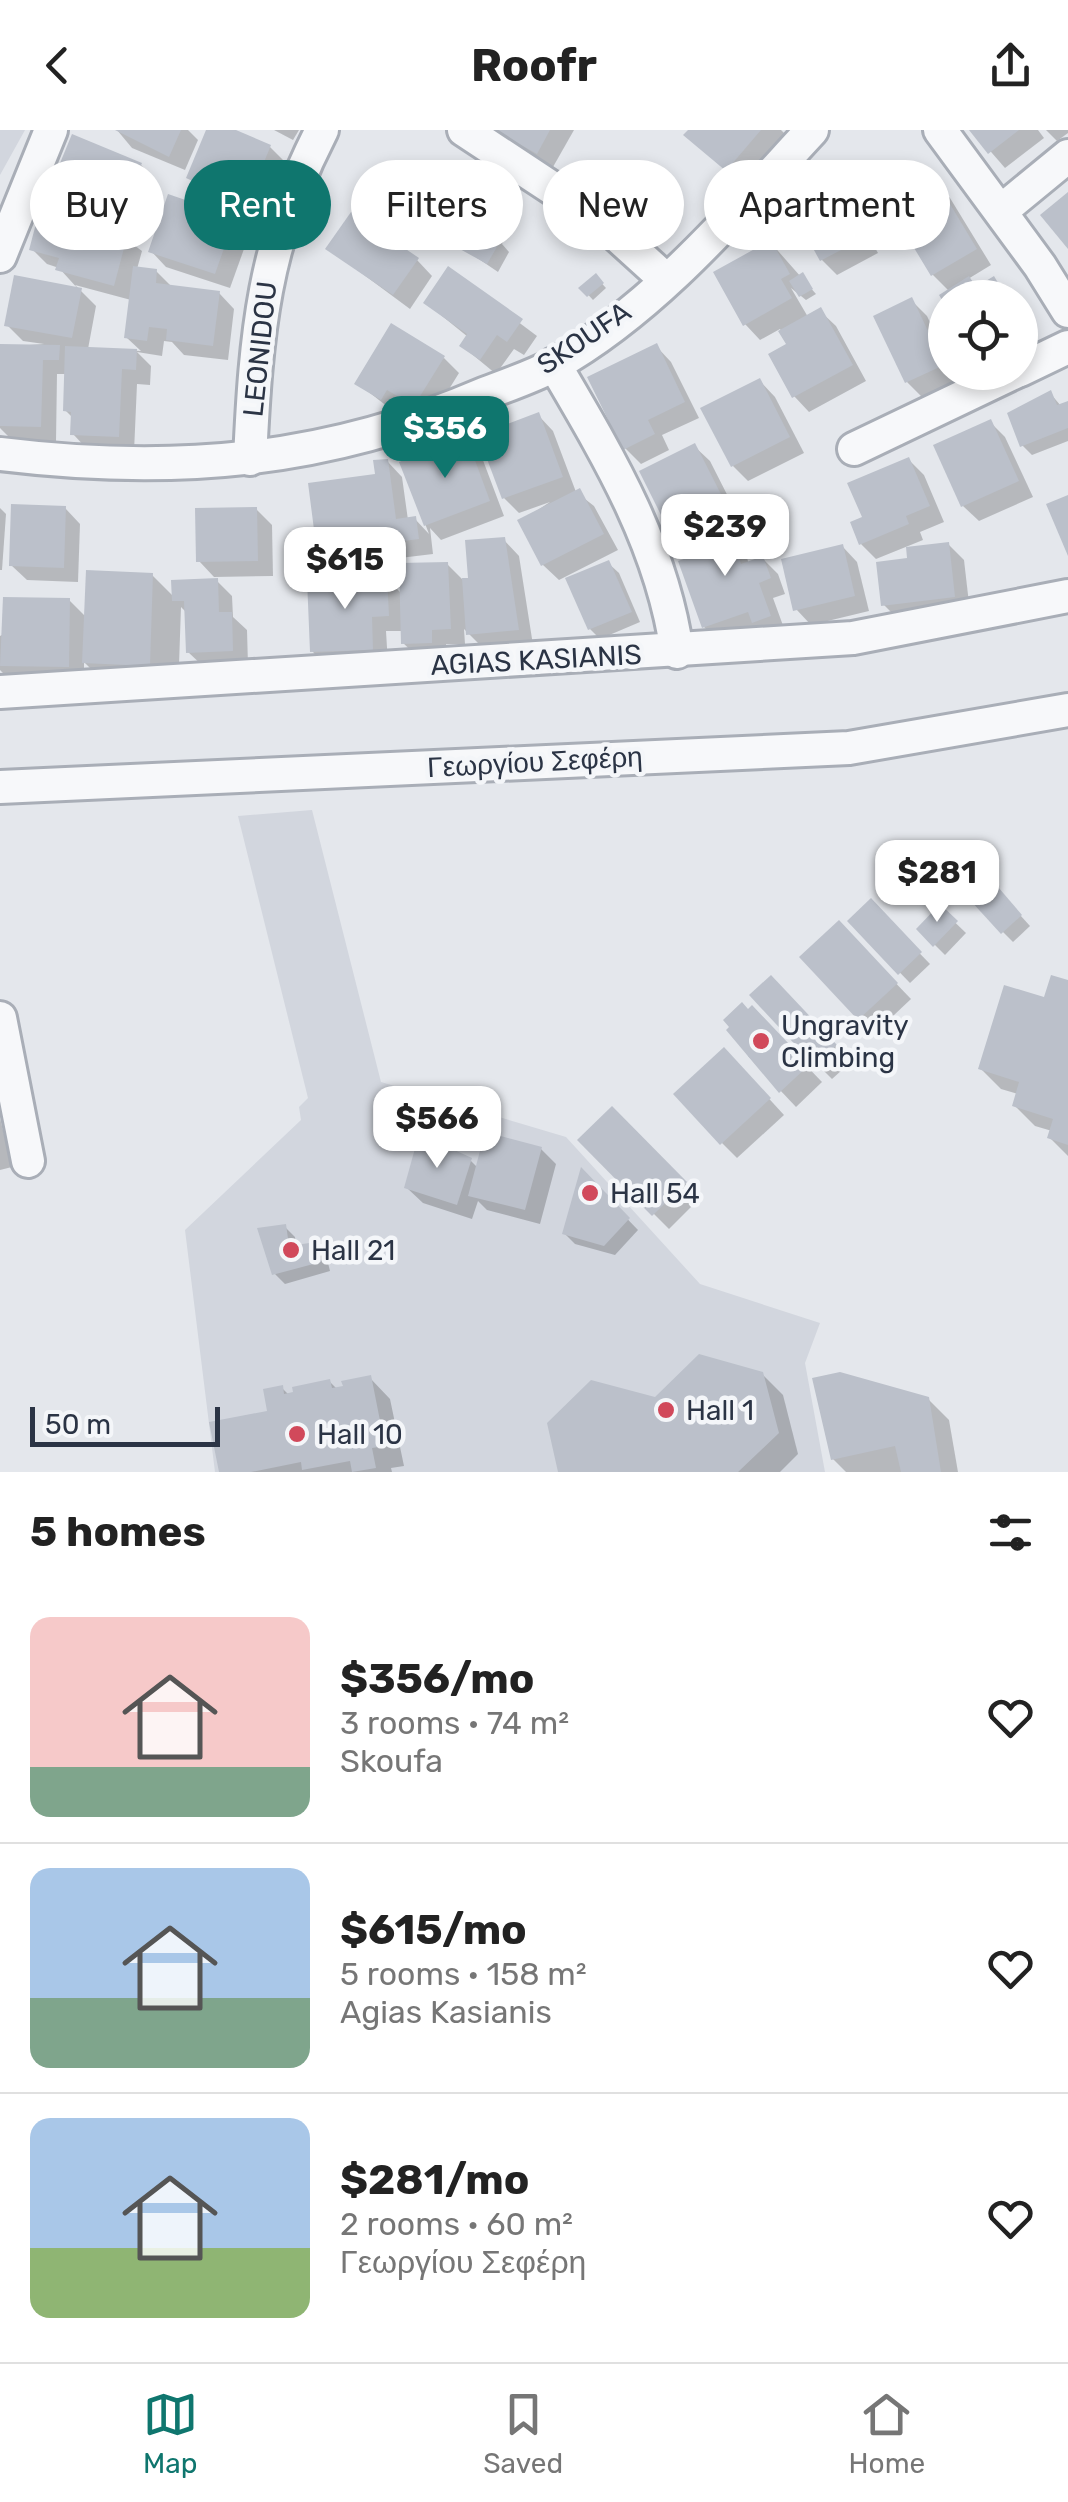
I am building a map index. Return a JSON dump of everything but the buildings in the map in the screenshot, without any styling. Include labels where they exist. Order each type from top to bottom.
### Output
[{"type":"street","points":[[0,256],[7,211],[52,130]]},
{"type":"street","name":"LEONIDOU","points":[[250,459],[255,353],[276,236],[322,130]]},
{"type":"street","points":[[464,130],[599,219],[665,280]]},
{"type":"street","name":"SKOUFA","points":[[0,454],[164,466],[250,459],[398,428],[554,364],[665,280],[714,237],[812,130]]},
{"type":"street","points":[[940,130],[1001,211],[1068,311]]},
{"type":"street","points":[[1001,211],[1068,156]]},
{"type":"street","points":[[1038,361],[1068,347]]},
{"type":"street","points":[[554,364],[619,474],[659,567],[677,652]]},
{"type":"street","points":[[854,449],[977,390]]},
{"type":"street","name":"AGIAS KASIANIS","points":[[0,692],[853,638],[1068,596]]},
{"type":"street","name":"Γεωργίου Σεφέρη","points":[[0,787],[849,748],[1068,710]]},
{"type":"street","points":[[0,1018],[28,1160]]},
{"type":"shaded area","points":[[0,130],[25,130],[0,175]]},
{"type":"shaded area","points":[[312,810],[381,1082],[566,1137],[700,1284],[820,1323],[805,1363],[825,1472],[215,1472],[185,1230],[301,1120],[299,1107],[308,1098],[238,816]]},
{"type":"place","name":"Ungravity Climbing","points":[[761,1041]]},
{"type":"place","name":"Hall 54","points":[[590,1193]]},
{"type":"place","name":"Hall 21","points":[[291,1250]]},
{"type":"place","name":"Hall 1","points":[[666,1410]]},
{"type":"place","name":"Hall 10","points":[[297,1434]]}]
